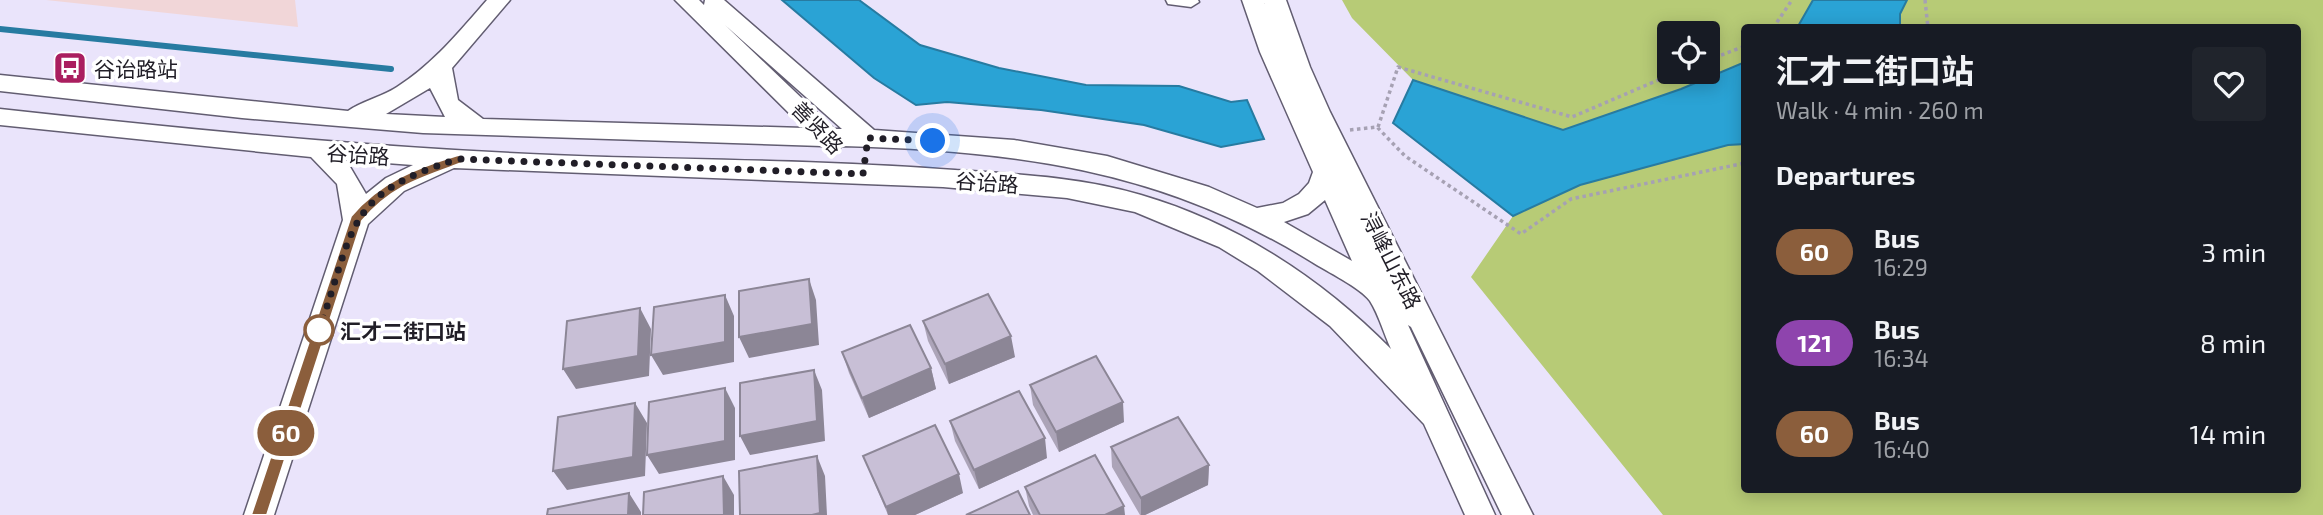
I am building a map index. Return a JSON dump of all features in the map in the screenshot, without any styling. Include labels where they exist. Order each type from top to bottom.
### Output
[{"type":"main road","name":"浔峰山东路","points":[[1438,419],[1480,515]]},
{"type":"street","points":[[343,120],[396,101],[440,68],[499,0]]},
{"type":"street","name":"善贤路","points":[[686,0],[789,97],[863,174]]},
{"type":"street","name":"善贤路","points":[[711,0],[868,138],[863,174]]},
{"type":"street","name":"浔峰山东路","points":[[1253,0],[1271,52],[1376,289],[1438,419]]},
{"type":"street","name":"浔峰山东路","points":[[1275,0],[1298,66],[1518,515]]},
{"type":"street","points":[[440,68],[439,86],[450,110],[459,118],[484,128]]},
{"type":"street","name":"谷诒路","points":[[0,83],[343,120],[484,128],[868,138],[1021,147],[1070,156],[1163,181],[1255,218],[1376,289],[1423,321]]},
{"type":"street","points":[[753,135],[773,127],[785,118],[789,97]]},
{"type":"street","name":"谷诒路","points":[[0,117],[319,151],[458,159],[863,174],[1030,185],[1110,197],[1182,220],[1264,258],[1300,283],[1344,321],[1438,419]]},
{"type":"street","points":[[319,151],[343,171],[351,182],[356,219]]},
{"type":"street","points":[[259,515],[356,219],[371,201],[396,182],[458,159]]},
{"type":"street","points":[[1255,218],[1290,211],[1303,205],[1317,194],[1325,173]]},
{"type":"street","points":[[1264,258],[1285,234]]},
{"type":"street","points":[[1300,283],[1336,292],[1376,289],[1399,276]]},
{"type":"path","points":[[1776,24],[1792,0]]},
{"type":"path","points":[[1925,0],[1928,24]]},
{"type":"path","points":[[1720,55],[1741,48]]},
{"type":"path","points":[[1377,127],[1398,67],[1572,117],[1657,81]]},
{"type":"path","points":[[1337,131],[1377,127]]},
{"type":"path","points":[[1377,127],[1405,156],[1521,234],[1571,199],[1741,164]]},
{"type":"shaded area","points":[[46,0],[295,0],[298,27]]},
{"type":"green space","points":[[1342,0],[1813,0],[1799,24],[1741,24],[1741,64],[1720,73],[1720,21],[1657,21],[1657,84],[1693,84],[1563,130],[1413,80],[1352,18]]},
{"type":"green space","points":[[1907,0],[2323,0],[2323,515],[1663,515],[1471,277],[1513,216],[1580,185],[1728,145],[1741,144],[1741,493],[2301,493],[2301,24],[1900,24],[1900,14]]},
{"type":"water","points":[[782,0],[859,0],[920,45],[999,68],[1086,85],[1179,86],[1231,102],[1247,100],[1264,139],[1221,147],[1144,125],[1041,110],[947,102],[916,105],[874,78]]},
{"type":"water","points":[[1813,0],[1907,0],[1900,14],[1900,24],[1799,24]]},
{"type":"water","points":[[1741,64],[1741,144],[1728,145],[1580,185],[1513,216],[1393,123],[1413,80],[1563,130],[1693,84],[1720,84],[1720,73]]},
{"type":"building","points":[[809,279],[812,324],[739,337],[739,291]]},
{"type":"building","points":[[988,294],[1011,336],[945,364],[923,321]]},
{"type":"building","points":[[725,295],[725,342],[651,355],[654,307]]},
{"type":"building","points":[[640,308],[638,356],[563,369],[567,321]]},
{"type":"building","points":[[910,325],[931,368],[862,398],[842,352]]},
{"type":"building","points":[[1096,356],[1123,402],[1056,432],[1030,385]]},
{"type":"building","points":[[814,370],[817,421],[740,436],[740,383]]},
{"type":"building","points":[[725,388],[725,441],[647,455],[649,402]]},
{"type":"building","points":[[1019,391],[1045,438],[974,470],[950,421]]},
{"type":"building","points":[[635,403],[633,457],[553,471],[558,417]]},
{"type":"building","points":[[1178,417],[1209,465],[1141,498],[1111,447]]},
{"type":"building","points":[[935,425],[959,474],[886,507],[863,456]]},
{"type":"building","points":[[1095,455],[1124,506],[1105,515],[1040,515],[1025,487]]},
{"type":"building","points":[[817,456],[820,513],[740,515],[739,471]]},
{"type":"building","points":[[723,476],[724,515],[643,515],[644,492]]},
{"type":"building","points":[[1018,491],[1030,515],[966,515]]},
{"type":"building","points":[[629,493],[628,515],[547,515],[548,509]]},
{"type":"waterway","points":[[0,29],[391,69]]},
{"type":"bus line","name":"60","points":[[259,515],[356,219],[371,201],[396,182],[458,159]]},
{"type":"place","name":"谷诒路站","points":[[70,68]]},
{"type":"place","name":"汇才二街口站","points":[[319,330]]},
{"type":"route","points":[[319,330],[356,219],[384,190],[428,168],[458,159],[863,174],[868,138],[933,141]]}]
